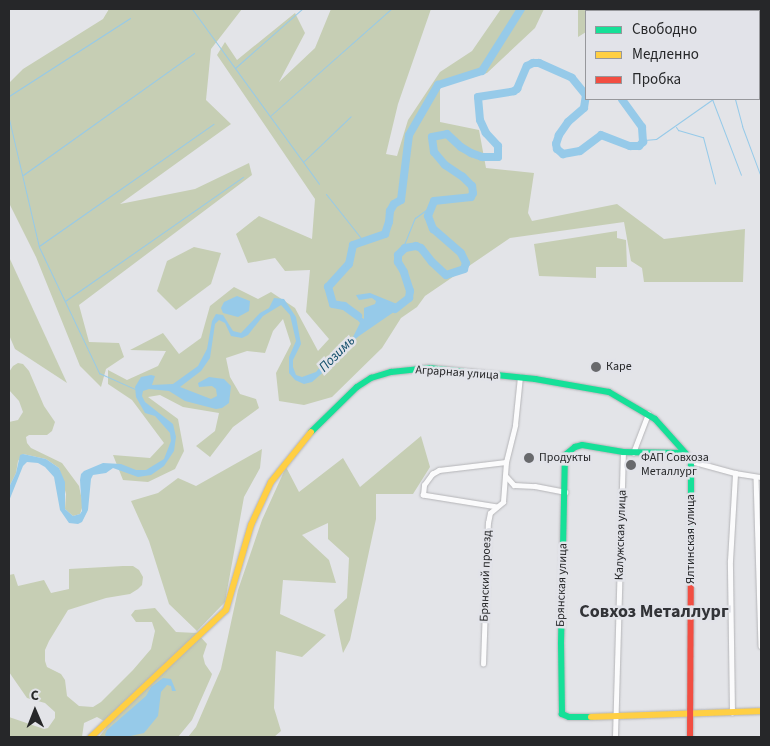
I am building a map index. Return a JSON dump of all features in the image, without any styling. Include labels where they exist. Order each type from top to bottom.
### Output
[{"type":"street","name":"Аграрная улица","points":[[91,737],[222,615],[229,606],[251,525],[271,482],[319,422],[357,387],[383,373],[420,368],[520,377],[601,390],[620,397],[648,414],[663,426],[692,461],[735,473],[759,477]]},
{"type":"street","name":"Брянский проезд","points":[[482,664],[488,522],[490,513],[503,502],[506,462],[516,425],[520,377]]},
{"type":"street","points":[[633,452],[648,414]]},
{"type":"street","name":"Брянская улица","points":[[615,716],[569,717],[562,714],[560,642],[565,455],[575,447],[582,445],[623,452]]},
{"type":"street","points":[[623,452],[684,453]]},
{"type":"street","name":"Калужская улица","points":[[615,737],[623,452]]},
{"type":"street","name":"Ялтинская улица","points":[[690,737],[692,461]]},
{"type":"street","points":[[497,507],[423,495],[424,485],[432,474],[439,470],[506,462]]},
{"type":"street","points":[[732,713],[730,561],[735,473]]},
{"type":"street","points":[[506,476],[514,485],[535,486],[564,492]]},
{"type":"street","points":[[759,477],[761,646]]},
{"type":"street","points":[[615,716],[761,711]]},
{"type":"green space","points":[[109,9],[242,9],[211,49],[206,100],[231,124],[120,204],[195,189],[249,163],[252,175],[79,305],[89,342],[119,343],[124,357],[106,369],[101,387],[80,366],[36,257],[9,203],[9,83],[23,69],[103,19]]},
{"type":"green space","points":[[331,9],[431,9],[398,104],[386,154],[397,156],[408,120],[440,72],[472,51],[501,9],[544,9],[535,28],[487,73],[440,87],[440,122],[479,130],[486,168],[534,173],[528,213],[532,221],[617,204],[664,239],[745,229],[743,282],[644,282],[642,268],[631,261],[624,222],[510,238],[425,296],[417,307],[401,318],[382,348],[332,397],[304,405],[279,401],[276,373],[291,344],[283,319],[273,331],[265,353],[247,351],[226,358],[230,377],[240,394],[256,399],[259,408],[233,427],[210,457],[196,446],[215,431],[219,413],[183,407],[160,395],[148,397],[178,419],[184,451],[175,469],[148,482],[123,480],[113,455],[150,458],[164,443],[132,400],[108,384],[108,370],[127,380],[158,366],[166,351],[130,350],[163,333],[179,354],[201,338],[210,306],[234,287],[258,299],[271,292],[295,308],[318,351],[329,339],[306,312],[310,270],[285,271],[275,258],[248,263],[236,234],[259,216],[312,239],[315,199],[217,55],[225,42],[237,60],[295,13],[305,33],[279,82],[315,48]]},
{"type":"green space","points":[[578,9],[591,9],[585,10],[585,33],[578,37]]},
{"type":"green space","points":[[617,231],[617,238],[626,240],[627,267],[596,267],[596,278],[539,276],[534,244]]},
{"type":"green space","points":[[194,247],[221,253],[211,284],[176,310],[157,291],[167,261]]},
{"type":"green space","points":[[9,257],[67,383],[15,349],[9,335]]},
{"type":"green space","points":[[18,363],[23,364],[29,371],[44,406],[55,422],[52,431],[47,435],[29,435],[26,437],[27,443],[31,448],[62,463],[79,486],[83,505],[80,514],[73,516],[65,509],[66,494],[59,468],[46,459],[23,454],[18,461],[16,473],[9,487],[9,422],[18,420],[23,412],[19,401],[9,390],[9,372]]},
{"type":"green space","points":[[421,436],[430,467],[413,494],[376,494],[376,519],[350,640],[343,653],[334,610],[347,598],[349,558],[328,539],[328,523],[302,535],[329,560],[336,583],[283,580],[280,614],[326,635],[302,657],[276,651],[274,708],[281,731],[274,737],[188,737],[196,727],[221,669],[238,590],[262,520],[286,467],[299,492],[343,458],[360,487]]},
{"type":"green space","points":[[262,449],[260,468],[244,497],[225,602],[197,631],[169,604],[149,541],[131,501],[158,493],[178,478],[196,486]]},
{"type":"green space","points":[[133,566],[139,570],[143,577],[142,585],[130,594],[106,598],[68,610],[45,650],[47,667],[61,674],[65,680],[67,696],[79,706],[93,707],[101,702],[133,670],[151,649],[155,631],[152,622],[136,622],[131,615],[135,610],[155,608],[176,632],[197,633],[207,644],[203,656],[205,664],[212,674],[192,720],[178,737],[99,737],[106,728],[104,721],[97,717],[84,723],[82,737],[9,737],[9,717],[44,729],[48,728],[55,718],[55,712],[45,703],[27,698],[9,672],[9,575],[14,574],[18,586],[44,580],[51,593],[69,589],[69,569]]},
{"type":"water","name":"Позимь","points":[[370,293],[397,304],[404,303],[404,305],[359,336],[338,354],[327,369],[312,382],[304,384],[295,380],[289,373],[289,357],[296,341],[290,315],[281,305],[263,316],[248,335],[242,338],[231,336],[225,323],[219,320],[215,324],[210,358],[201,371],[180,387],[211,399],[217,396],[216,389],[212,386],[199,387],[198,383],[209,377],[224,379],[231,386],[229,403],[222,408],[216,409],[185,401],[169,391],[149,389],[143,391],[142,396],[145,402],[173,424],[176,437],[174,451],[164,466],[151,475],[138,477],[113,468],[106,473],[93,475],[88,510],[82,522],[78,524],[69,523],[60,510],[54,477],[45,467],[38,463],[27,462],[23,466],[9,501],[9,487],[16,473],[20,455],[23,454],[46,459],[59,468],[65,482],[65,509],[73,516],[80,514],[82,511],[80,480],[81,474],[84,471],[103,463],[121,464],[136,470],[146,470],[164,459],[171,441],[170,433],[155,416],[145,413],[136,397],[135,387],[141,377],[151,375],[155,376],[152,385],[173,384],[198,366],[207,349],[212,321],[216,314],[223,315],[233,331],[241,333],[260,313],[269,308],[274,298],[284,299],[296,317],[301,344],[293,360],[293,367],[296,375],[302,377],[316,372],[335,349],[352,339],[360,323],[349,310],[364,319],[364,308],[375,304],[376,301],[372,298],[359,300],[356,295]]},
{"type":"water","points":[[237,296],[250,301],[249,311],[238,317],[223,313],[221,308],[224,302]]},
{"type":"water","points":[[163,678],[171,679],[176,691],[172,691],[171,686],[167,685],[161,692],[158,716],[144,733],[126,737],[107,737],[105,735],[107,730],[146,696],[151,687]]},
{"type":"waterway","points":[[192,9],[319,184]]},
{"type":"waterway","points":[[235,68],[302,9]]},
{"type":"waterway","points":[[270,116],[391,9]]},
{"type":"waterway","name":"Позимь","points":[[358,316],[344,306],[333,304],[328,287],[349,264],[353,245],[385,234],[390,211],[394,204],[401,200],[409,135],[438,85],[482,71],[521,9]]},
{"type":"waterway","name":"Позимь","points":[[726,10],[731,9]]},
{"type":"waterway","points":[[9,96],[130,18]]},
{"type":"waterway","points":[[23,175],[194,53]]},
{"type":"waterway","name":"Позимь","points":[[395,309],[409,298],[410,291],[404,272],[398,262],[398,255],[405,248],[416,246],[421,248],[446,275],[464,269],[466,263],[461,253],[433,229],[428,216],[434,201],[471,197],[473,193],[472,186],[463,177],[445,165],[434,152],[432,137],[447,134],[461,147],[471,153],[482,157],[498,157],[498,146],[486,133],[480,120],[478,97],[514,91],[517,89],[527,66],[533,63],[539,63],[572,78],[585,94]]},
{"type":"waterway","name":"Позимь","points":[[585,100],[584,108],[568,122],[559,135],[556,144],[557,149],[563,154],[580,151],[601,135],[630,146],[639,146],[643,142],[642,127],[623,100]]},
{"type":"waterway","points":[[712,100],[741,175]]},
{"type":"waterway","points":[[644,140],[656,139],[712,100]]},
{"type":"waterway","points":[[735,100],[742,126],[761,177]]},
{"type":"waterway","points":[[303,162],[351,116]]},
{"type":"waterway","points":[[9,119],[39,247],[99,373],[135,389]]},
{"type":"waterway","points":[[39,246],[213,124]]},
{"type":"waterway","points":[[676,127],[678,130],[703,137],[715,183]]},
{"type":"waterway","points":[[65,301],[243,177]]},
{"type":"waterway","points":[[326,194],[364,242]]},
{"type":"waterway","points":[[401,252],[415,218],[429,208]]},
{"type":"traffic: fast","points":[[311,432],[357,387],[371,378],[391,372],[428,368],[535,379],[609,392],[655,419],[689,457],[691,461],[691,531]]},
{"type":"traffic: fast","points":[[591,717],[569,717],[562,714],[561,643],[565,455],[575,447],[582,445],[623,452],[684,453]]},
{"type":"traffic: slow","points":[[91,737],[226,610],[251,525],[271,482],[311,432]]},
{"type":"traffic: slow","points":[[591,717],[761,711]]},
{"type":"traffic: jam","points":[[690,737],[691,531]]},
{"type":"place","name":"Каре","points":[[596,367]]},
{"type":"place","name":"Продукты","points":[[529,458]]},
{"type":"place","name":"ФАП Совхоза Металлург","points":[[631,465]]},
{"type":"district","name":"Совхоз Металлург","points":[[654,612]]}]
